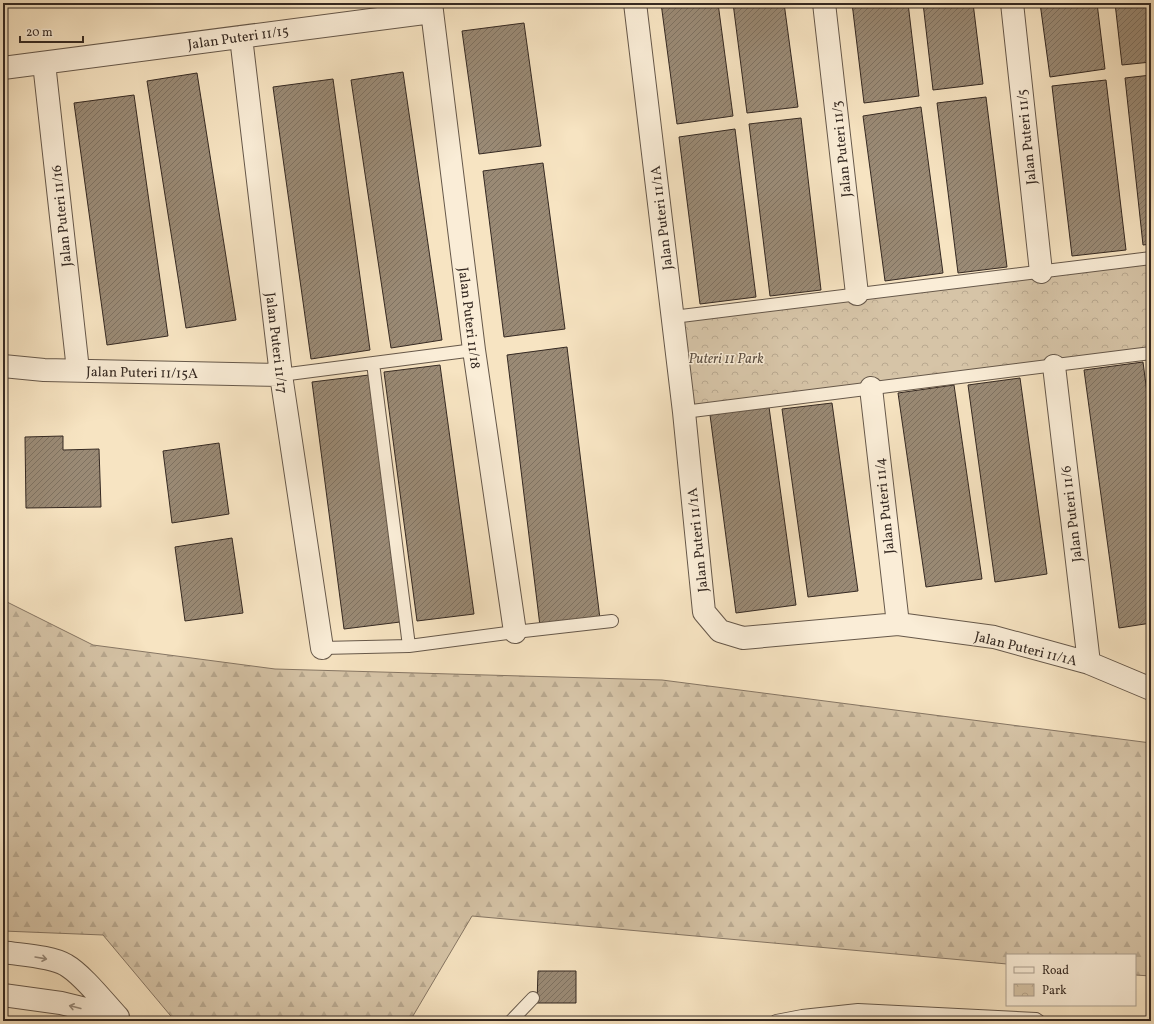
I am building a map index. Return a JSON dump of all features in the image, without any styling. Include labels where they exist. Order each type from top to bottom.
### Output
[{"type":"street","name":"Jalan Puteri 11/1A","points":[[635,3],[684,412],[704,612],[720,631],[743,638],[898,624],[994,637],[1089,663],[1151,689]]},
{"type":"street","name":"Jalan Puteri 11/3","points":[[824,3],[857,294]]},
{"type":"street","name":"Jalan Puteri 11/5","points":[[1012,3],[1041,272]]},
{"type":"street","name":"Jalan Puteri 11/15","points":[[44,63],[241,37],[431,7]]},
{"type":"street","name":"Jalan Puteri 11/18","points":[[431,7],[474,350],[515,632]]},
{"type":"street","name":"Jalan Puteri 11/17","points":[[241,37],[281,375],[322,648]]},
{"type":"street","points":[[3,68],[44,63]]},
{"type":"street","name":"Jalan Puteri 11/16","points":[[44,63],[78,370]]},
{"type":"street","name":"Jalan Puteri 11/15A","points":[[3,366],[44,370],[281,375]]},
{"type":"street","name":"Jalan Puteri 11/6","points":[[1054,366],[1089,663]]},
{"type":"street","name":"Jalan Puteri 11/4","points":[[871,388],[898,624]]},
{"type":"street","points":[[3,952],[46,958],[66,964],[78,973],[120,1019]]},
{"type":"street","points":[[3,995],[61,1003],[120,1019]]},
{"type":"lane","points":[[673,317],[1151,258]]},
{"type":"lane","points":[[281,375],[474,350]]},
{"type":"lane","points":[[684,412],[1151,353]]},
{"type":"lane","points":[[373,363],[409,646]]},
{"type":"lane","points":[[322,648],[409,646],[612,621]]},
{"type":"lane","points":[[511,1021],[533,998]]},
{"type":"lane","points":[[776,1021],[802,1016],[858,1010],[1036,1019],[1039,1021]]},
{"type":"green space","name":"Puteri 11 Park","points":[[1151,259],[1151,353],[684,412],[673,317]]},
{"type":"green space","points":[[3,600],[93,645],[275,669],[662,680],[1151,743],[1151,976],[1136,975],[1136,954],[1006,954],[1006,964],[472,916],[410,1021],[175,1021],[103,935],[3,931]]},
{"type":"building","points":[[661,3],[718,3],[733,116],[677,124]]},
{"type":"building","points":[[733,3],[784,3],[798,107],[747,113]]},
{"type":"building","points":[[852,3],[908,3],[919,96],[864,103]]},
{"type":"building","points":[[923,3],[973,3],[983,84],[933,90]]},
{"type":"building","points":[[1040,3],[1097,3],[1105,69],[1050,77]]},
{"type":"building","points":[[1115,3],[1151,3],[1151,62],[1122,65]]},
{"type":"building","points":[[524,23],[541,146],[479,154],[462,31]]},
{"type":"building","points":[[403,72],[442,340],[391,348],[351,80]]},
{"type":"building","points":[[197,73],[236,320],[186,328],[147,81]]},
{"type":"building","points":[[1151,75],[1151,244],[1143,245],[1125,78]]},
{"type":"building","points":[[333,79],[370,350],[311,359],[273,87]]},
{"type":"building","points":[[1106,80],[1126,250],[1072,256],[1052,86]]},
{"type":"building","points":[[134,95],[168,336],[107,345],[74,103]]},
{"type":"building","points":[[986,97],[1007,267],[958,273],[937,103]]},
{"type":"building","points":[[921,107],[943,273],[885,281],[863,116]]},
{"type":"building","points":[[801,118],[821,290],[770,296],[749,124]]},
{"type":"building","points":[[735,129],[756,297],[700,304],[679,137]]},
{"type":"building","points":[[543,163],[565,329],[504,337],[483,171]]},
{"type":"building","points":[[567,347],[600,619],[540,626],[507,355]]},
{"type":"building","points":[[1143,362],[1151,424],[1151,623],[1119,628],[1084,370]]},
{"type":"building","points":[[440,365],[474,614],[417,621],[384,372]]},
{"type":"building","points":[[369,375],[400,622],[344,629],[312,382]]},
{"type":"building","points":[[1020,378],[1047,574],[995,582],[968,385]]},
{"type":"building","points":[[954,385],[982,579],[926,587],[898,393]]},
{"type":"building","points":[[832,403],[858,591],[808,597],[782,409]]},
{"type":"building","points":[[769,407],[796,605],[736,613],[710,415]]},
{"type":"building","points":[[63,436],[63,450],[99,449],[101,507],[26,508],[25,437]]},
{"type":"building","points":[[219,443],[229,514],[172,523],[163,451]]},
{"type":"building","points":[[232,538],[243,613],[185,621],[175,547]]},
{"type":"building","points":[[538,971],[576,971],[576,1003],[537,1003]]}]
